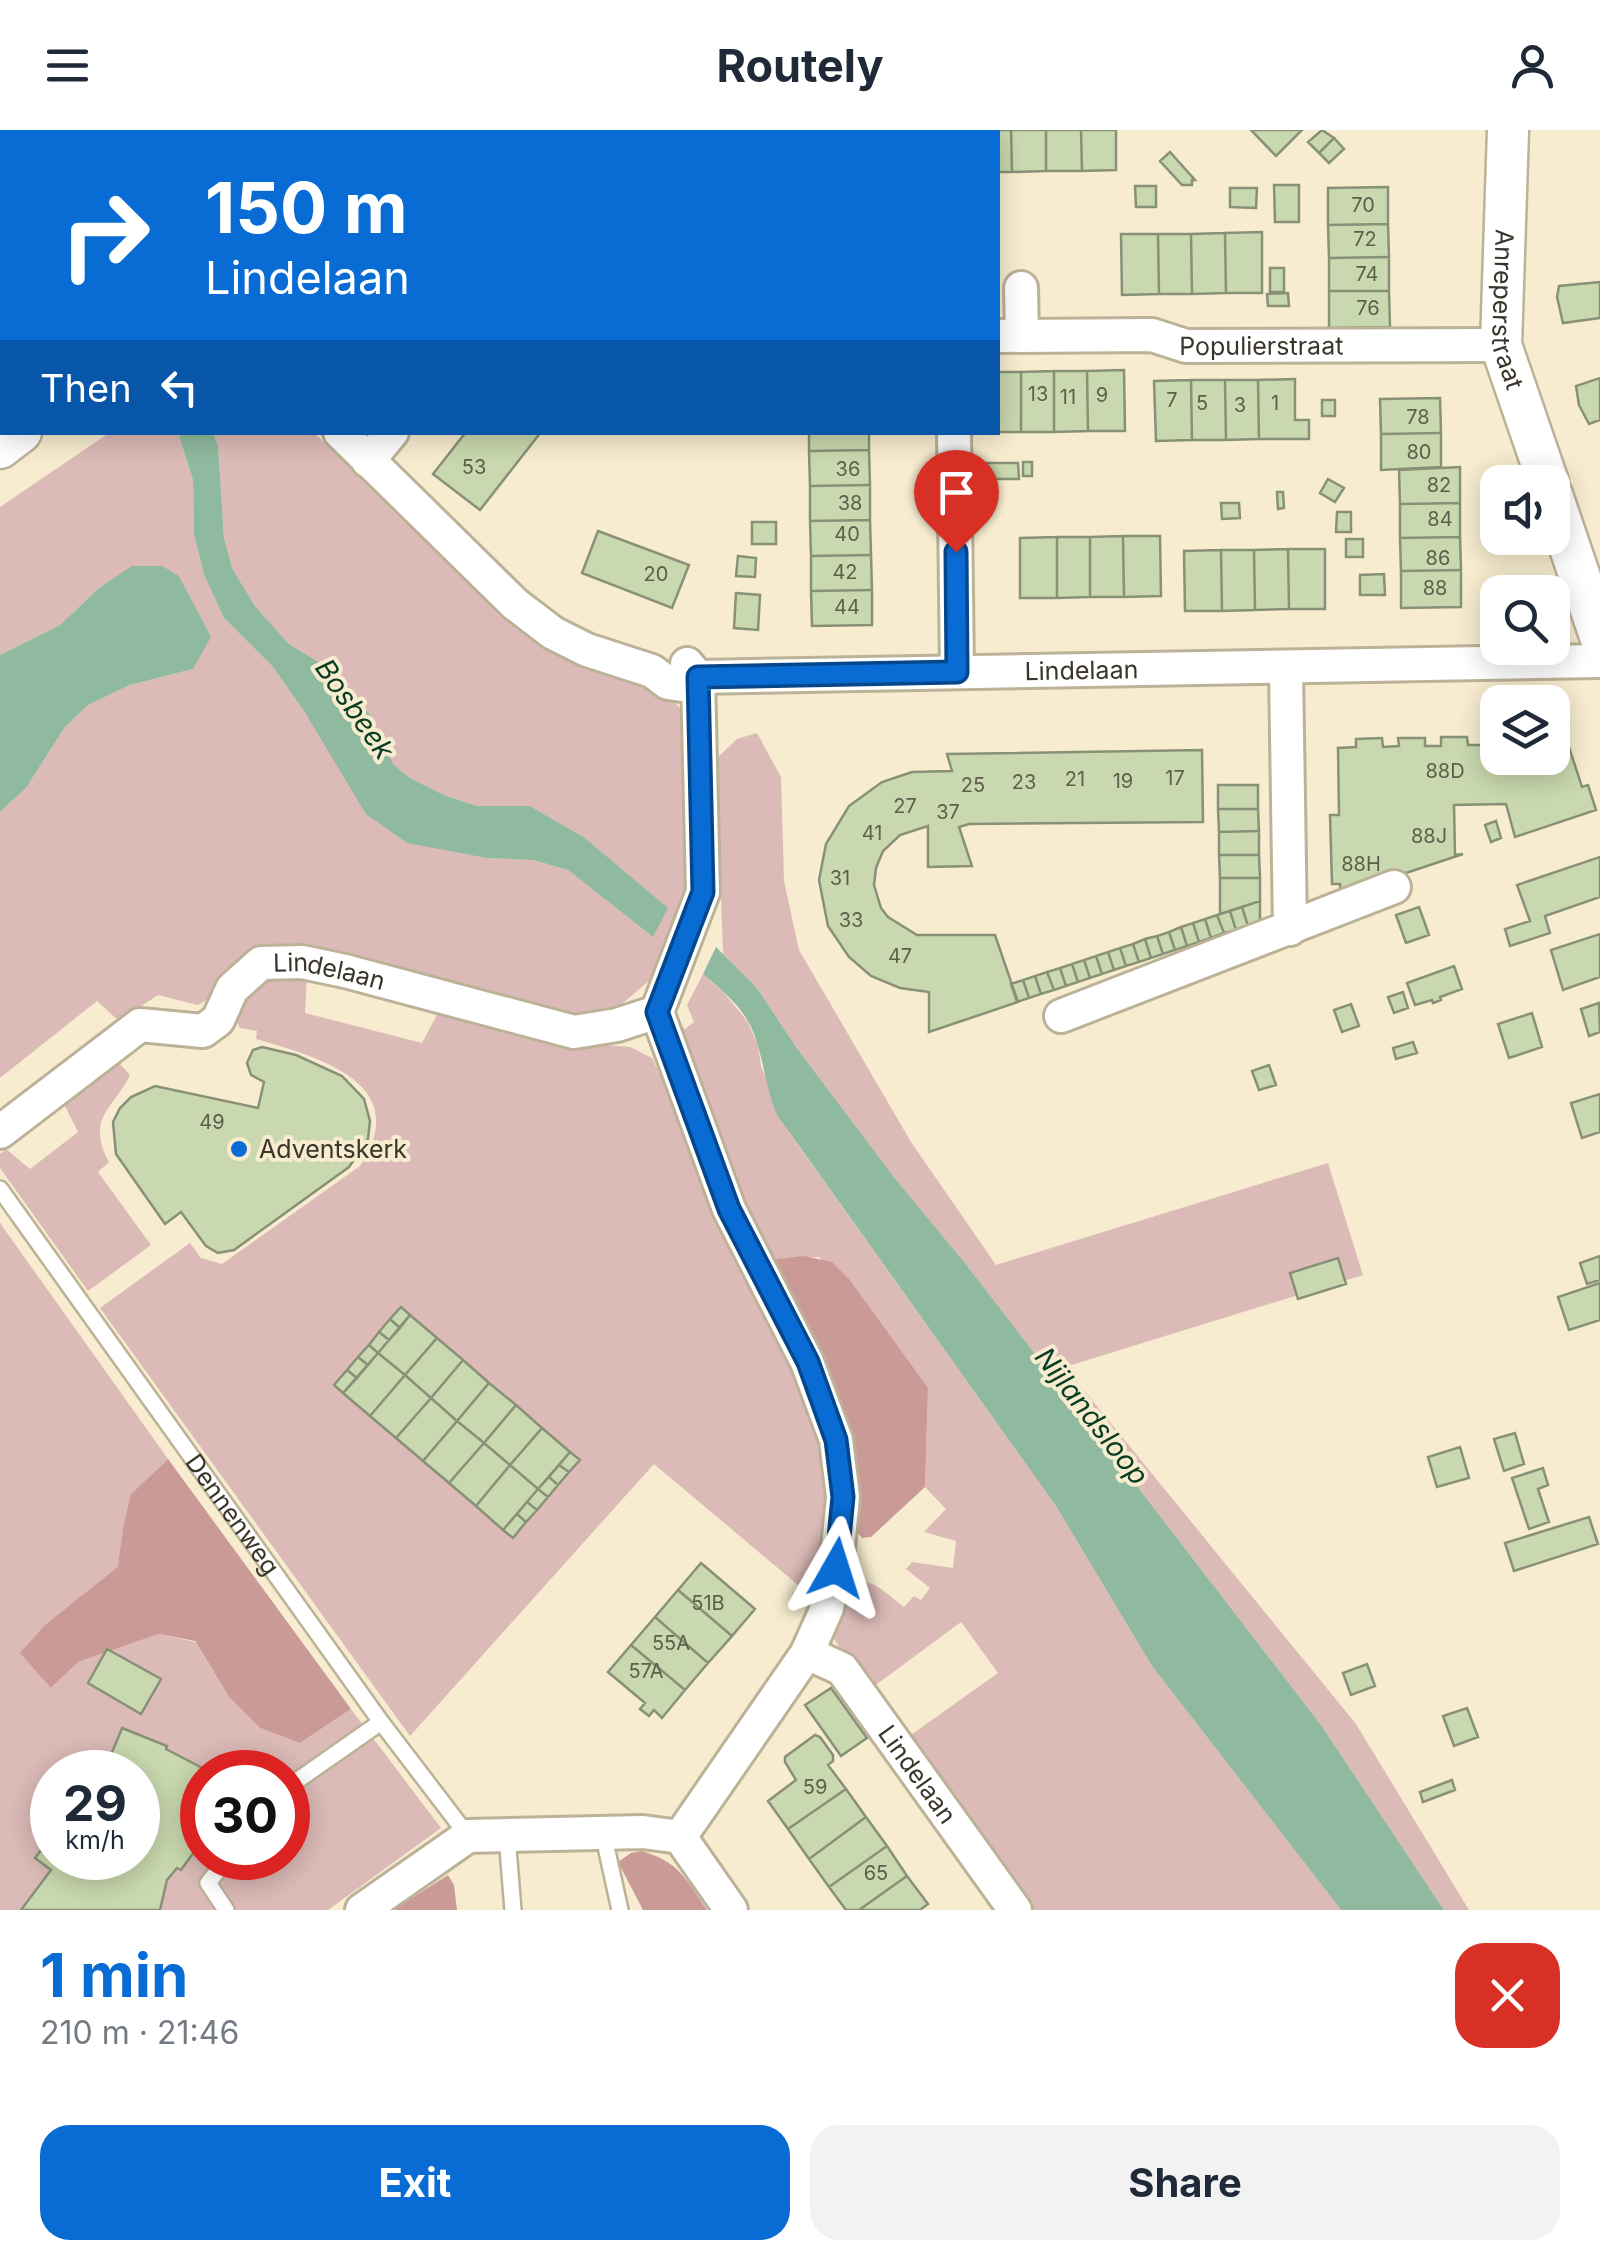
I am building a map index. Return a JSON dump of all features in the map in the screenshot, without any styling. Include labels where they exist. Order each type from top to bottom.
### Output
[{"type":"street","name":"Anreperstraat","points":[[1508,130],[1501,346],[1542,465]]},
{"type":"street","name":"Populierstraat","points":[[1022,288],[1010,336],[1152,336],[1186,346],[1501,346]]},
{"type":"street","name":"Lindelaan","points":[[343,435],[515,604],[553,633],[588,650],[652,671],[666,660],[685,662],[698,677],[1600,661]]},
{"type":"street","points":[[368,460],[389,435]]},
{"type":"street","points":[[954,435],[957,672]]},
{"type":"street","points":[[1570,548],[1600,636]]},
{"type":"street","points":[[1286,669],[1290,929]]},
{"type":"street","points":[[680,1837],[807,1653],[827,1608],[836,1568],[843,1497],[836,1440],[808,1362],[729,1209],[657,1012],[703,892],[698,677]]},
{"type":"street","points":[[1062,1016],[1394,887]]},
{"type":"street","name":"Lindelaan","points":[[0,1132],[140,1026],[203,1030],[218,1020],[232,989],[261,964],[302,962],[345,971],[574,1032],[617,1025],[657,1012]]},
{"type":"street","name":"Lindelaan","points":[[807,1653],[842,1669],[1015,1910]]},
{"type":"street","points":[[362,1910],[468,1836],[644,1832],[680,1837],[730,1910]]},
{"type":"lane","name":"Dennenweg","points":[[0,1189],[468,1836]]},
{"type":"lane","points":[[310,1772],[382,1722]]},
{"type":"lane","points":[[602,1832],[620,1910]]},
{"type":"lane","points":[[507,1836],[513,1910]]},
{"type":"lane","points":[[211,1880],[208,1884],[226,1910]]},
{"type":"shaded area","points":[[106,435],[179,435],[193,480],[194,535],[204,575],[224,618],[273,667],[306,714],[487,858],[533,860],[568,870],[653,937],[667,908],[585,838],[530,806],[477,806],[444,795],[410,778],[393,764],[372,718],[335,672],[289,644],[255,606],[232,568],[224,537],[218,445],[214,435],[316,435],[523,633],[578,665],[663,689],[683,712],[686,896],[651,979],[609,1015],[559,1019],[293,943],[284,944],[244,957],[214,993],[198,1005],[158,995],[119,1021],[97,1001],[0,1078],[0,812],[26,788],[65,727],[88,705],[130,685],[193,669],[194,606],[179,576],[99,588],[60,625],[0,655],[0,507]]},
{"type":"shaded area","points":[[757,733],[781,777],[784,881],[799,950],[911,1142],[996,1265],[1328,1163],[1363,1275],[1065,1367],[1356,1724],[1469,1910],[1444,1910],[1321,1725],[965,1263],[897,1181],[796,1047],[757,988],[723,954],[716,759],[737,739]]},
{"type":"shaded area","points":[[703,974],[748,1022],[788,1131],[1056,1506],[1152,1666],[1341,1910],[1032,1910],[908,1737],[998,1673],[961,1622],[869,1690],[832,1636],[847,1585],[870,1583],[904,1607],[914,1596],[921,1600],[930,1588],[906,1569],[912,1562],[953,1568],[956,1541],[924,1532],[946,1509],[925,1487],[928,1388],[819,1257],[769,1260],[737,1189],[677,1022],[685,1029],[694,1022],[687,1005]]},
{"type":"shaded area","points":[[261,975],[307,976],[305,1013],[422,1043],[439,1011],[590,1044],[630,1047],[652,1058],[673,1101],[716,1222],[797,1378],[817,1438],[825,1489],[824,1520],[822,1550],[811,1596],[654,1464],[410,1736],[100,1308],[190,1243],[201,1258],[222,1264],[360,1166],[374,1137],[376,1114],[368,1094],[331,1065],[256,1039],[257,1031],[240,1028],[234,1015]]},
{"type":"shaded area","points":[[120,1064],[130,1075],[101,1124],[102,1147],[109,1162],[98,1172],[151,1245],[88,1291],[0,1168],[0,1154],[6,1149],[30,1169],[78,1132],[64,1104],[111,1066]]},
{"type":"shaded area","points":[[0,1223],[168,1459],[131,1494],[119,1567],[46,1624],[51,1688],[78,1662],[159,1634],[195,1642],[229,1697],[260,1728],[300,1743],[351,1709],[441,1828],[328,1910],[0,1910]]},
{"type":"shaded area","points":[[804,1256],[832,1262],[849,1279],[928,1388],[925,1487],[871,1537],[862,1538],[854,1528],[831,1382],[816,1344],[769,1260]]},
{"type":"shaded area","points":[[168,1459],[351,1709],[300,1743],[260,1728],[229,1697],[195,1641],[159,1634],[78,1662],[51,1688],[20,1653],[46,1624],[118,1567],[131,1494]]},
{"type":"shaded area","points":[[642,1851],[673,1866],[707,1910],[643,1910],[618,1862]]},
{"type":"shaded area","points":[[448,1875],[454,1885],[457,1910],[393,1910]]},
{"type":"water","name":"Bosbeek","points":[[179,435],[214,435],[218,445],[224,537],[232,568],[255,606],[289,644],[335,672],[372,717],[393,764],[410,778],[444,795],[477,806],[530,806],[585,838],[668,908],[653,937],[568,870],[533,860],[487,858],[407,843],[366,814],[273,667],[224,618],[204,575],[194,535],[193,480]]},
{"type":"water","points":[[132,566],[162,566],[179,576],[211,637],[193,669],[130,685],[88,705],[65,727],[26,788],[0,812],[0,655],[60,625],[99,588]]},
{"type":"water","points":[[716,947],[757,988],[796,1047],[897,1181],[965,1263],[1321,1725],[1444,1910],[1341,1910],[1152,1666],[1056,1506],[777,1115],[748,1021],[703,974]]},
{"type":"building","points":[[1000,130],[1011,130],[1012,172],[1000,172]]},
{"type":"building","points":[[1011,130],[1046,130],[1046,171],[1012,172]]},
{"type":"building","points":[[1046,130],[1081,130],[1082,171],[1046,171]]},
{"type":"building","points":[[1081,130],[1116,130],[1116,170],[1082,171]]},
{"type":"building","points":[[1251,130],[1302,130],[1276,156]]},
{"type":"building","points":[[1322,130],[1334,138],[1319,153],[1308,142]]},
{"type":"building","points":[[1334,138],[1344,149],[1329,163],[1319,153]]},
{"type":"building","points":[[1170,152],[1195,180],[1192,185],[1182,185],[1160,161]]},
{"type":"building","points":[[1274,185],[1299,185],[1299,222],[1275,222]]},
{"type":"building","points":[[1135,186],[1156,186],[1156,207],[1136,207]]},
{"type":"building","points":[[1388,187],[1388,224],[1328,225],[1328,188]]},
{"type":"building","points":[[1230,188],[1257,188],[1256,208],[1230,207]]},
{"type":"building","points":[[1388,224],[1389,257],[1329,258],[1328,225]]},
{"type":"building","points":[[1262,232],[1262,293],[1226,293],[1225,233]]},
{"type":"building","points":[[1225,233],[1226,293],[1192,294],[1191,234]]},
{"type":"building","points":[[1121,234],[1158,234],[1159,294],[1122,295]]},
{"type":"building","points":[[1158,234],[1191,234],[1192,294],[1159,294]]},
{"type":"building","points":[[1389,257],[1389,291],[1329,291],[1329,258]]},
{"type":"building","points":[[1270,268],[1284,268],[1284,292],[1270,292]]},
{"type":"building","points":[[1600,282],[1600,318],[1563,323],[1557,297],[1559,286]]},
{"type":"building","points":[[1329,291],[1389,291],[1390,327],[1329,328]]},
{"type":"building","points":[[1288,293],[1289,306],[1268,306],[1267,294]]},
{"type":"building","points":[[1124,370],[1125,431],[1088,431],[1087,371]]},
{"type":"building","points":[[1054,371],[1054,432],[1021,432],[1021,372]]},
{"type":"building","points":[[1054,371],[1087,371],[1088,431],[1054,432]]},
{"type":"building","points":[[1000,372],[1021,372],[1021,432],[1000,432]]},
{"type":"building","points":[[1600,378],[1600,420],[1589,424],[1579,405],[1576,386]]},
{"type":"building","points":[[1295,379],[1295,420],[1309,420],[1309,439],[1259,439],[1258,380]]},
{"type":"building","points":[[1191,380],[1225,380],[1226,440],[1192,440]]},
{"type":"building","points":[[1191,380],[1192,440],[1156,441],[1154,381]]},
{"type":"building","points":[[1225,380],[1258,380],[1259,439],[1226,440]]},
{"type":"building","points":[[1440,398],[1441,433],[1381,434],[1380,399]]},
{"type":"building","points":[[1322,400],[1335,400],[1335,416],[1322,416]]},
{"type":"building","points":[[1441,433],[1441,467],[1381,470],[1381,434]]},
{"type":"building","points":[[464,435],[539,435],[480,510],[433,474]]},
{"type":"building","points":[[809,435],[869,435],[869,450],[809,451]]},
{"type":"building","points":[[869,450],[870,485],[810,486],[809,451]]},
{"type":"building","points":[[1023,462],[1032,462],[1032,476],[1023,476]]},
{"type":"building","points":[[987,463],[1018,463],[1019,479],[987,479]]},
{"type":"building","points":[[1460,467],[1460,503],[1400,504],[1399,470]]},
{"type":"building","points":[[1328,479],[1344,488],[1335,502],[1320,493]]},
{"type":"building","points":[[870,485],[870,520],[810,521],[810,486]]},
{"type":"building","points":[[1277,492],[1283,492],[1284,508],[1278,509]]},
{"type":"building","points":[[1221,503],[1239,503],[1240,518],[1222,519]]},
{"type":"building","points":[[1460,503],[1460,537],[1400,538],[1400,504]]},
{"type":"building","points":[[1337,512],[1351,512],[1351,532],[1336,532]]},
{"type":"building","points":[[870,520],[871,555],[811,556],[810,521]]},
{"type":"building","points":[[752,522],[776,522],[776,544],[752,544]]},
{"type":"building","points":[[598,531],[689,565],[672,608],[582,573]]},
{"type":"building","points":[[1123,536],[1124,597],[1090,597],[1090,537]]},
{"type":"building","points":[[1123,536],[1160,536],[1161,596],[1124,597]]},
{"type":"building","points":[[1057,537],[1090,537],[1090,597],[1057,598]]},
{"type":"building","points":[[1057,537],[1057,598],[1020,598],[1020,538]]},
{"type":"building","points":[[1460,537],[1461,570],[1401,571],[1400,538]]},
{"type":"building","points":[[1346,539],[1363,539],[1363,557],[1346,557]]},
{"type":"building","points":[[1288,549],[1289,609],[1255,610],[1254,550]]},
{"type":"building","points":[[1288,549],[1325,549],[1325,609],[1289,609]]},
{"type":"building","points":[[1221,550],[1254,550],[1255,610],[1222,611]]},
{"type":"building","points":[[1221,550],[1222,611],[1185,611],[1184,551]]},
{"type":"building","points":[[871,555],[872,590],[811,591],[811,556]]},
{"type":"building","points":[[738,556],[756,558],[755,577],[736,576]]},
{"type":"building","points":[[1461,570],[1461,607],[1401,608],[1401,571]]},
{"type":"building","points":[[1384,574],[1385,595],[1360,595],[1360,575]]},
{"type":"building","points":[[872,590],[872,625],[812,626],[811,591]]},
{"type":"building","points":[[736,593],[760,595],[758,630],[734,628]]},
{"type":"building","points":[[1441,737],[1467,737],[1468,745],[1480,745],[1480,775],[1570,775],[1570,750],[1582,787],[1588,785],[1596,810],[1515,837],[1506,804],[1454,805],[1455,855],[1463,854],[1340,895],[1340,884],[1332,884],[1330,815],[1339,815],[1338,748],[1356,747],[1356,739],[1382,738],[1383,747],[1399,746],[1398,738],[1425,738],[1425,746],[1441,746]]},
{"type":"building","points":[[1202,750],[1203,822],[969,824],[959,827],[972,866],[928,867],[928,826],[900,835],[883,851],[874,885],[888,917],[917,935],[995,935],[1018,1002],[929,1032],[929,992],[900,988],[871,976],[849,957],[828,926],[819,880],[826,844],[849,806],[882,782],[912,772],[952,771],[947,754]]},
{"type":"building","points":[[1218,785],[1258,785],[1258,809],[1218,809]]},
{"type":"building","points":[[1218,809],[1258,809],[1259,831],[1219,832]]},
{"type":"building","points":[[1496,821],[1501,838],[1491,842],[1485,825]]},
{"type":"building","points":[[1259,831],[1259,855],[1219,855],[1219,832]]},
{"type":"building","points":[[1219,855],[1259,855],[1260,878],[1220,878]]},
{"type":"building","points":[[1600,857],[1600,897],[1545,916],[1550,933],[1510,946],[1505,929],[1530,921],[1517,885]]},
{"type":"building","points":[[1220,878],[1260,878],[1260,901],[1220,914]]},
{"type":"building","points":[[1260,901],[1260,921],[1248,926],[1242,907]]},
{"type":"building","points":[[1242,907],[1248,926],[1236,930],[1230,911]]},
{"type":"building","points":[[1419,907],[1429,935],[1406,943],[1396,915]]},
{"type":"building","points":[[1230,911],[1236,930],[1224,933],[1217,915]]},
{"type":"building","points":[[1217,915],[1224,933],[1211,938],[1205,919]]},
{"type":"building","points":[[1205,919],[1211,938],[1199,942],[1193,923]]},
{"type":"building","points":[[1193,923],[1199,942],[1187,946],[1181,927]]},
{"type":"building","points":[[1181,927],[1187,946],[1175,950],[1169,932]]},
{"type":"building","points":[[1169,932],[1175,950],[1163,954],[1157,936]]},
{"type":"building","points":[[1600,934],[1600,977],[1563,990],[1551,950]]},
{"type":"building","points":[[1157,936],[1163,954],[1151,958],[1145,939]]},
{"type":"building","points":[[1145,939],[1151,958],[1139,962],[1133,944]]},
{"type":"building","points":[[1133,944],[1139,962],[1126,966],[1120,948]]},
{"type":"building","points":[[1120,948],[1126,966],[1114,970],[1108,952]]},
{"type":"building","points":[[1108,952],[1114,970],[1102,974],[1096,956]]},
{"type":"building","points":[[1096,956],[1102,974],[1090,978],[1084,960]]},
{"type":"building","points":[[1084,960],[1090,978],[1078,982],[1072,964]]},
{"type":"building","points":[[1072,964],[1078,982],[1066,986],[1060,968]]},
{"type":"building","points":[[1454,966],[1462,989],[1433,1003],[1432,1000],[1415,1005],[1407,983]]},
{"type":"building","points":[[1060,968],[1066,986],[1054,990],[1047,972]]},
{"type":"building","points":[[1047,972],[1054,990],[1041,994],[1035,976]]},
{"type":"building","points":[[1035,976],[1041,994],[1029,998],[1023,980]]},
{"type":"building","points":[[1023,980],[1029,998],[1017,1002],[1011,984]]},
{"type":"building","points":[[1403,992],[1408,1008],[1394,1013],[1388,997]]},
{"type":"building","points":[[1599,1003],[1600,1032],[1589,1036],[1581,1009]]},
{"type":"building","points":[[1351,1004],[1359,1026],[1342,1032],[1334,1010]]},
{"type":"building","points":[[1532,1013],[1542,1047],[1509,1058],[1498,1024]]},
{"type":"building","points":[[1413,1042],[1417,1053],[1396,1059],[1393,1048]]},
{"type":"building","name":"Adventskerk","points":[[262,1047],[296,1055],[342,1076],[364,1099],[370,1121],[368,1139],[349,1167],[234,1250],[218,1253],[206,1246],[181,1212],[165,1224],[116,1154],[113,1122],[131,1097],[155,1086],[258,1108],[264,1082],[251,1075],[247,1063],[253,1050]]},
{"type":"building","points":[[1269,1065],[1276,1085],[1259,1090],[1252,1071]]},
{"type":"building","points":[[1600,1094],[1600,1132],[1582,1138],[1571,1103]]},
{"type":"building","points":[[1600,1256],[1600,1280],[1587,1284],[1580,1263]]},
{"type":"building","points":[[1338,1258],[1346,1284],[1298,1299],[1290,1273]]},
{"type":"building","points":[[1600,1283],[1600,1320],[1569,1330],[1558,1297]]},
{"type":"building","points":[[401,1307],[410,1315],[400,1328],[390,1319]]},
{"type":"building","points":[[410,1315],[437,1338],[405,1375],[378,1353]]},
{"type":"building","points":[[390,1319],[400,1328],[389,1340],[379,1332]]},
{"type":"building","points":[[379,1332],[389,1340],[378,1353],[369,1345]]},
{"type":"building","points":[[437,1338],[463,1360],[431,1398],[405,1375]]},
{"type":"building","points":[[369,1345],[378,1353],[368,1365],[358,1357]]},
{"type":"building","points":[[378,1353],[405,1375],[370,1416],[343,1393]]},
{"type":"building","points":[[358,1357],[368,1365],[357,1378],[347,1370]]},
{"type":"building","points":[[463,1360],[489,1383],[457,1421],[431,1398]]},
{"type":"building","points":[[347,1370],[357,1378],[343,1393],[334,1385]]},
{"type":"building","points":[[405,1375],[431,1398],[396,1438],[370,1416]]},
{"type":"building","points":[[489,1383],[516,1405],[484,1443],[457,1421]]},
{"type":"building","points":[[431,1398],[457,1421],[423,1461],[396,1438]]},
{"type":"building","points":[[516,1405],[542,1428],[510,1465],[484,1443]]},
{"type":"building","points":[[457,1421],[484,1443],[449,1483],[423,1461]]},
{"type":"building","points":[[542,1428],[570,1452],[538,1489],[510,1465]]},
{"type":"building","points":[[1515,1433],[1524,1464],[1504,1471],[1494,1439]]},
{"type":"building","points":[[484,1443],[510,1465],[476,1506],[449,1483]]},
{"type":"building","points":[[1460,1447],[1469,1478],[1437,1487],[1428,1457]]},
{"type":"building","points":[[570,1452],[580,1460],[569,1472],[559,1465]]},
{"type":"building","points":[[510,1465],[538,1489],[503,1530],[476,1506]]},
{"type":"building","points":[[559,1465],[569,1472],[558,1485],[549,1477]]},
{"type":"building","points":[[1543,1468],[1548,1485],[1538,1489],[1549,1522],[1529,1529],[1512,1478]]},
{"type":"building","points":[[549,1477],[558,1485],[548,1497],[538,1489]]},
{"type":"building","points":[[538,1489],[548,1497],[537,1510],[527,1502]]},
{"type":"building","points":[[527,1502],[537,1510],[526,1522],[517,1514]]},
{"type":"building","points":[[517,1514],[526,1522],[513,1538],[503,1530]]},
{"type":"building","points":[[1589,1517],[1598,1544],[1514,1571],[1505,1543]]},
{"type":"building","points":[[701,1563],[755,1609],[732,1636],[678,1590]]},
{"type":"building","points":[[678,1590],[732,1636],[708,1663],[655,1617]]},
{"type":"building","points":[[655,1617],[708,1663],[685,1690],[631,1645]]},
{"type":"building","points":[[631,1645],[685,1690],[662,1718],[654,1710],[649,1716],[640,1709],[645,1703],[608,1672]]},
{"type":"building","points":[[107,1649],[161,1679],[141,1714],[88,1683]]},
{"type":"building","points":[[1367,1664],[1375,1686],[1351,1695],[1343,1673]]},
{"type":"building","points":[[831,1688],[867,1738],[841,1756],[805,1705]]},
{"type":"building","points":[[1467,1708],[1478,1737],[1454,1746],[1443,1716]]},
{"type":"building","points":[[122,1728],[167,1746],[180,1756],[180,1870],[177,1868],[167,1880],[160,1910],[21,1910],[44,1880],[160,1880],[160,1750],[113,1750]]},
{"type":"building","points":[[815,1735],[833,1755],[828,1765],[846,1789],[788,1829],[768,1801],[796,1780],[785,1757]]},
{"type":"building","points":[[1452,1780],[1455,1790],[1423,1802],[1420,1792]]},
{"type":"building","points":[[846,1789],[866,1817],[809,1859],[788,1829]]},
{"type":"building","points":[[866,1817],[887,1846],[829,1887],[809,1859]]},
{"type":"building","points":[[887,1846],[907,1876],[859,1910],[846,1910],[829,1887]]},
{"type":"building","points":[[907,1876],[928,1904],[920,1910],[859,1910]]},
{"type":"place","name":"Adventskerk","points":[[239,1149]]},
{"type":"route","points":[[836,1568],[843,1497],[836,1440],[808,1362],[729,1209],[657,1012],[703,892],[698,677],[957,672],[956,552]]},
{"type":"water label","name":"Nijlandsloop","points":[[1092,1416]]}]
